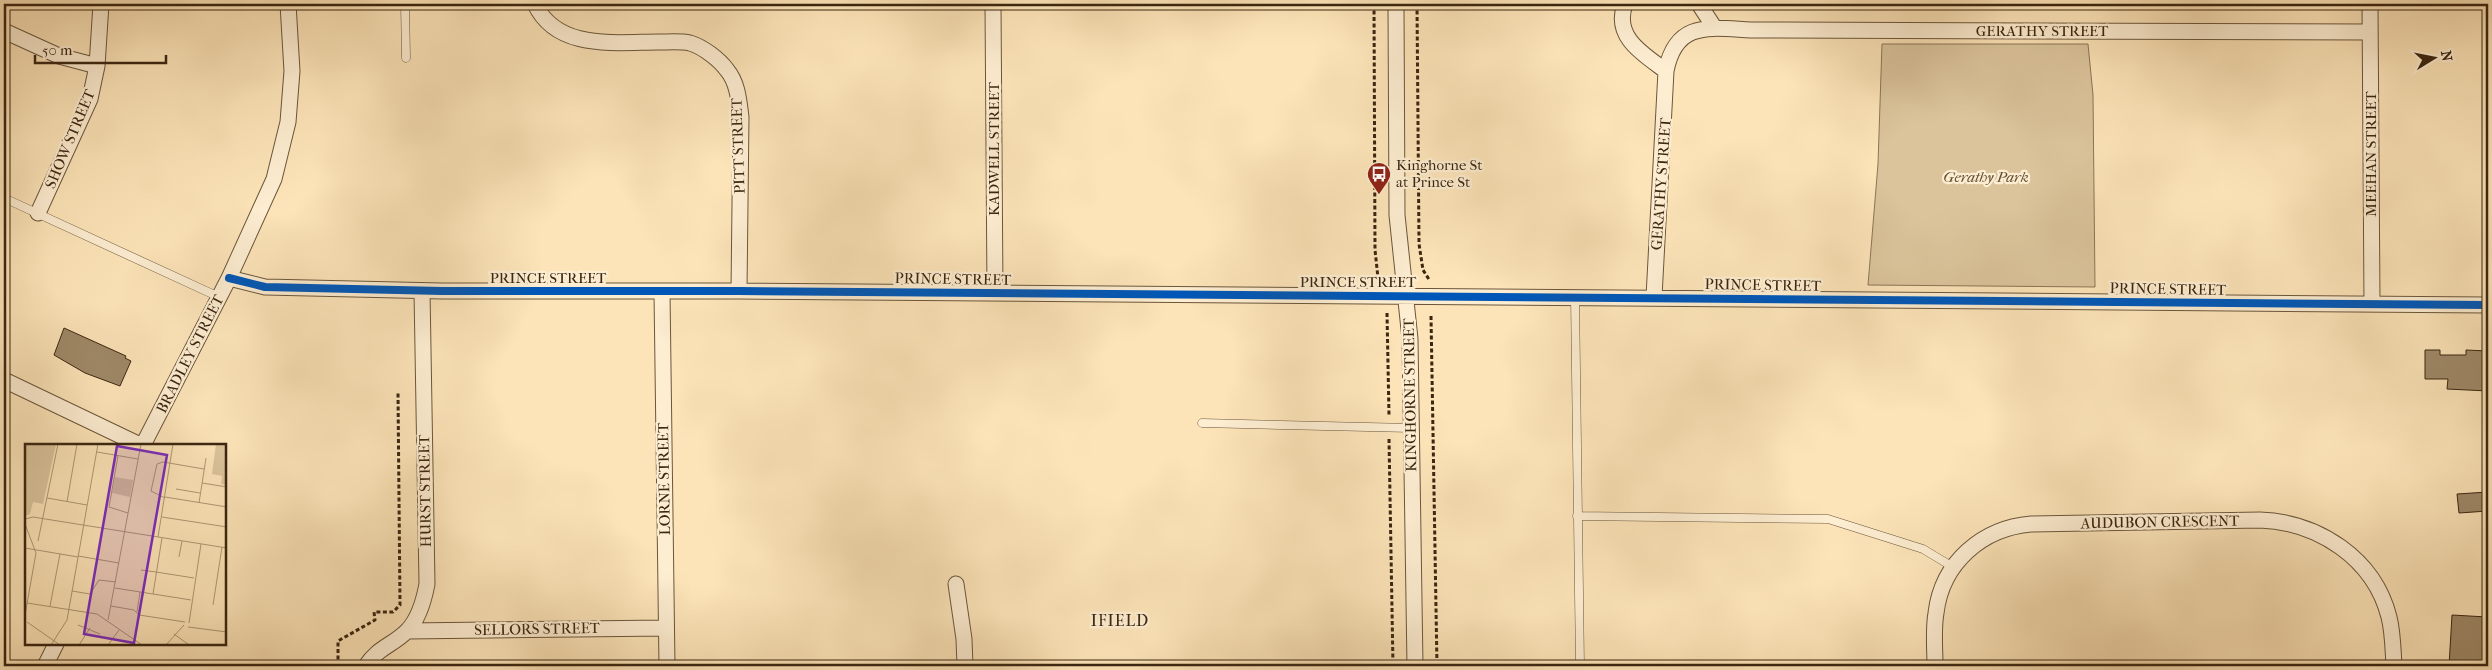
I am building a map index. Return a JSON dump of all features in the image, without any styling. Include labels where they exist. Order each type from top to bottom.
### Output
[{"type":"street","name":"SHOW STREET","points":[[38,213],[90,99],[97,66],[101,4]]},
{"type":"street","name":"BRADLEY STREET","points":[[143,444],[229,278],[274,179],[288,122],[292,71],[288,4]]},
{"type":"street","name":"PITT STREET","points":[[535,4],[540,14],[557,30],[580,40],[690,43],[712,55],[728,71],[737,92],[741,117],[739,291]]},
{"type":"street","name":"KADWELL STREET","points":[[993,4],[995,293]]},
{"type":"street","name":"KINGHORNE STREET","points":[[1396,4],[1397,215],[1407,296],[1415,666]]},
{"type":"street","points":[[1625,4],[1622,17],[1626,37],[1640,52],[1666,71]]},
{"type":"street","points":[[1699,4],[1714,27]]},
{"type":"street","name":"MEEHAN STREET","points":[[2370,4],[2372,304]]},
{"type":"street","name":"GERATHY STREET","points":[[1654,297],[1666,71],[1674,46],[1682,38],[1696,30],[1714,27],[1751,30],[2370,32]]},
{"type":"street","points":[[4,31],[59,56],[97,66]]},
{"type":"street","name":"PRINCE STREET","points":[[229,278],[265,287],[422,291],[739,291],[1654,297],[2488,306]]},
{"type":"street","name":"HURST STREET","points":[[366,666],[374,654],[407,631],[423,604],[427,584],[422,291]]},
{"type":"street","name":"LORNE STREET","points":[[662,292],[667,666]]},
{"type":"street","points":[[4,380],[140,444]]},
{"type":"street","name":"AUDUBON CRESCENT","points":[[1936,666],[1936,613],[1939,597],[1953,567],[1964,553],[1988,535],[2017,525],[2260,520],[2293,524],[2325,536],[2353,556],[2366,570],[2383,599],[2389,616],[2394,666]]},
{"type":"street","points":[[956,584],[964,639],[965,666]]},
{"type":"street","name":"SELLORS STREET","points":[[407,631],[666,628]]},
{"type":"street","points":[[45,666],[56,645]]},
{"type":"lane","points":[[405,4],[406,58]]},
{"type":"lane","points":[[4,198],[219,297]]},
{"type":"lane","points":[[1575,297],[1580,666]]},
{"type":"lane","points":[[1202,423],[1411,428]]},
{"type":"lane","points":[[1577,516],[1828,519],[1923,549],[1953,567]]},
{"type":"path","points":[[1374,4],[1375,250],[1378,278]]},
{"type":"path","points":[[1417,4],[1418,244],[1422,270],[1431,281]]},
{"type":"path","points":[[1387,313],[1393,666]]},
{"type":"path","points":[[1432,316],[1437,666]]},
{"type":"path","points":[[338,666],[338,641],[375,620],[374,612],[393,612],[400,605],[398,392]]},
{"type":"green space","name":"Gerathy Park","points":[[1882,44],[2088,44],[2093,95],[2095,287],[1868,285],[1878,164]]},
{"type":"building","points":[[64,328],[126,356],[125,358],[131,361],[120,386],[85,373],[54,355]]},
{"type":"building","points":[[2425,350],[2440,350],[2440,355],[2466,355],[2466,350],[2488,351],[2488,391],[2447,389],[2448,379],[2425,379]]},
{"type":"building","points":[[2488,492],[2488,511],[2459,513],[2457,494]]},
{"type":"building","points":[[2452,615],[2487,617],[2484,666],[2449,666]]},
{"type":"cycle path","points":[[229,278],[265,287],[442,291],[739,291],[2488,305]]},
{"type":"place","name":"Kinghorne St at Prince St","points":[[1379,195]]},
{"type":"district","name":"IFIELD","points":[[1120,620]]}]
